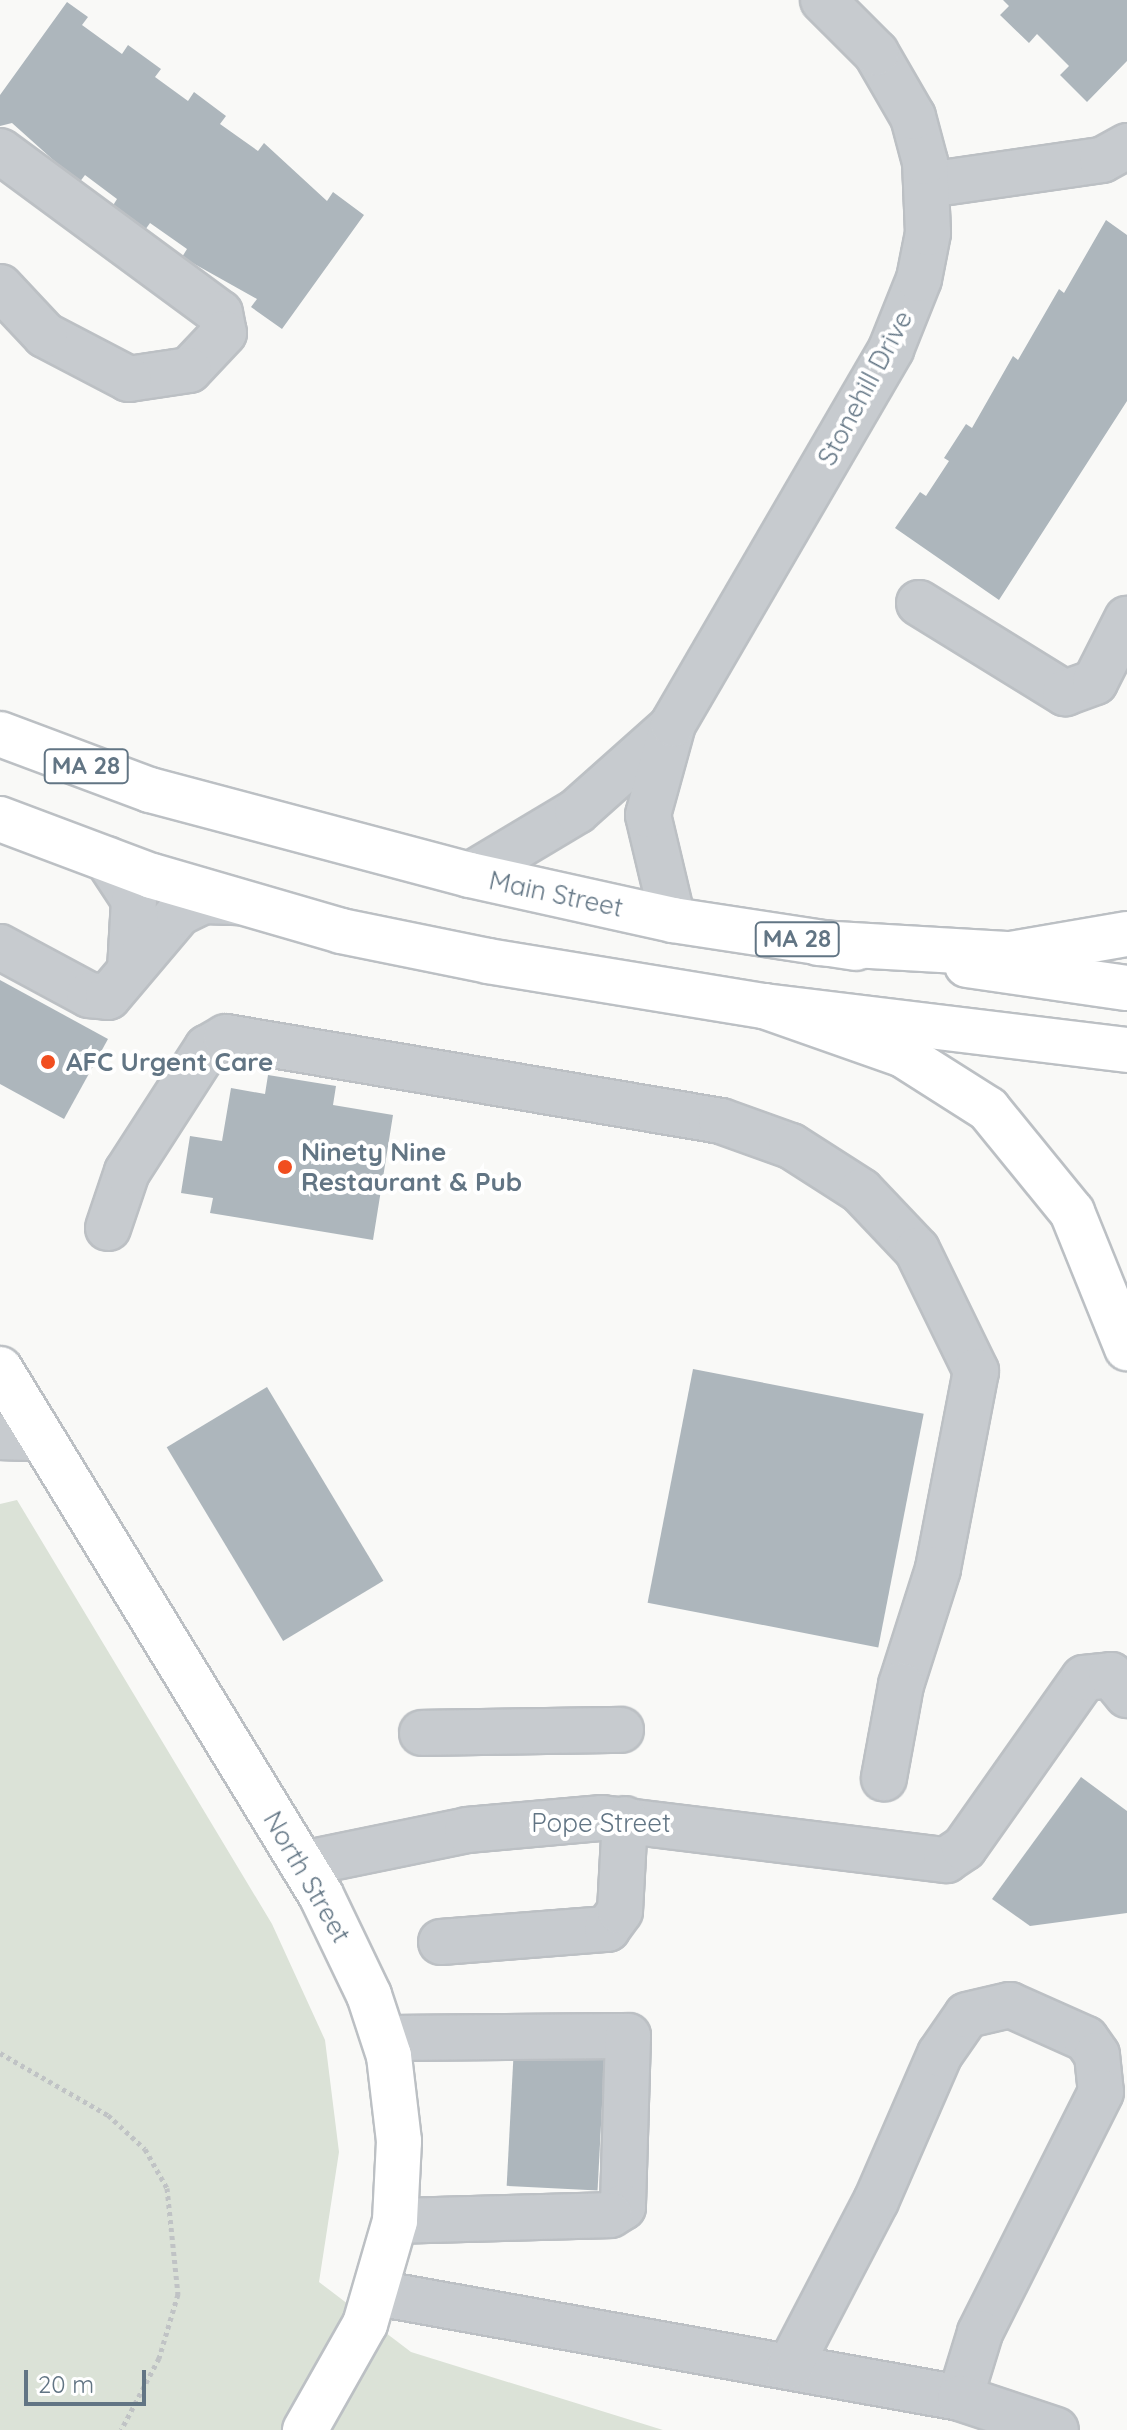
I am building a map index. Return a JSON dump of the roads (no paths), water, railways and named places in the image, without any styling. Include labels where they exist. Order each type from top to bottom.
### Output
[{"type":"main road","name":"Main Street","points":[[0,734],[150,790],[470,875],[673,920],[1127,988]]},
{"type":"main road","points":[[0,819],[107,859],[240,902],[488,961],[764,1006],[1127,1050]]},
{"type":"main road","points":[[818,943],[1011,954],[1127,934]]},
{"type":"main road","points":[[764,1006],[892,1050],[988,1109],[1072,1212],[1127,1348]]},
{"type":"main road","name":"North Street","points":[[0,1369],[18,1438],[302,1864],[351,1953],[384,2038],[399,2128],[395,2221],[377,2293],[305,2430]]},
{"type":"street","name":"Stonehill Drive","points":[[673,920],[648,815],[673,724],[903,325],[928,233],[928,185],[921,140],[891,74],[823,0]]},
{"type":"street","points":[[0,151],[220,313],[224,333],[189,370],[129,379],[45,335],[0,287]]},
{"type":"street","points":[[928,185],[1123,154]]},
{"type":"street","points":[[919,603],[1065,693],[1095,682],[1127,619]]},
{"type":"street","name":"Stonehill Drive","points":[[470,875],[577,811],[673,724]]},
{"type":"street","points":[[107,859],[122,873],[134,900],[130,970]]},
{"type":"street","points":[[0,947],[99,998],[116,992],[130,970],[185,909],[240,902]]},
{"type":"street","points":[[108,1228],[127,1172],[207,1048],[226,1037],[721,1121],[791,1146],[850,1183],[917,1250],[976,1371],[938,1569],[901,1685],[884,1778]]},
{"type":"street","name":"Pope Street","points":[[302,1864],[467,1830],[625,1819],[941,1861],[961,1853],[1084,1678],[1111,1675],[1127,1695]]},
{"type":"street","points":[[422,1733],[621,1730]]},
{"type":"street","points":[[441,1942],[607,1929],[620,1911],[625,1819]]},
{"type":"street","points":[[790,2366],[869,2214],[940,2054],[967,2015],[1010,2005],[1086,2039],[1097,2055],[1101,2092],[980,2333],[960,2398]]},
{"type":"street","points":[[384,2038],[628,2036],[623,2207],[610,2215],[395,2221]]},
{"type":"street","points":[[377,2293],[960,2398],[1056,2430]]},
{"type":"place","name":"AFC Urgent Care","points":[[48,1062]]},
{"type":"place","name":"Ninety Nine Restaurant & Pub","points":[[285,1167]]}]
